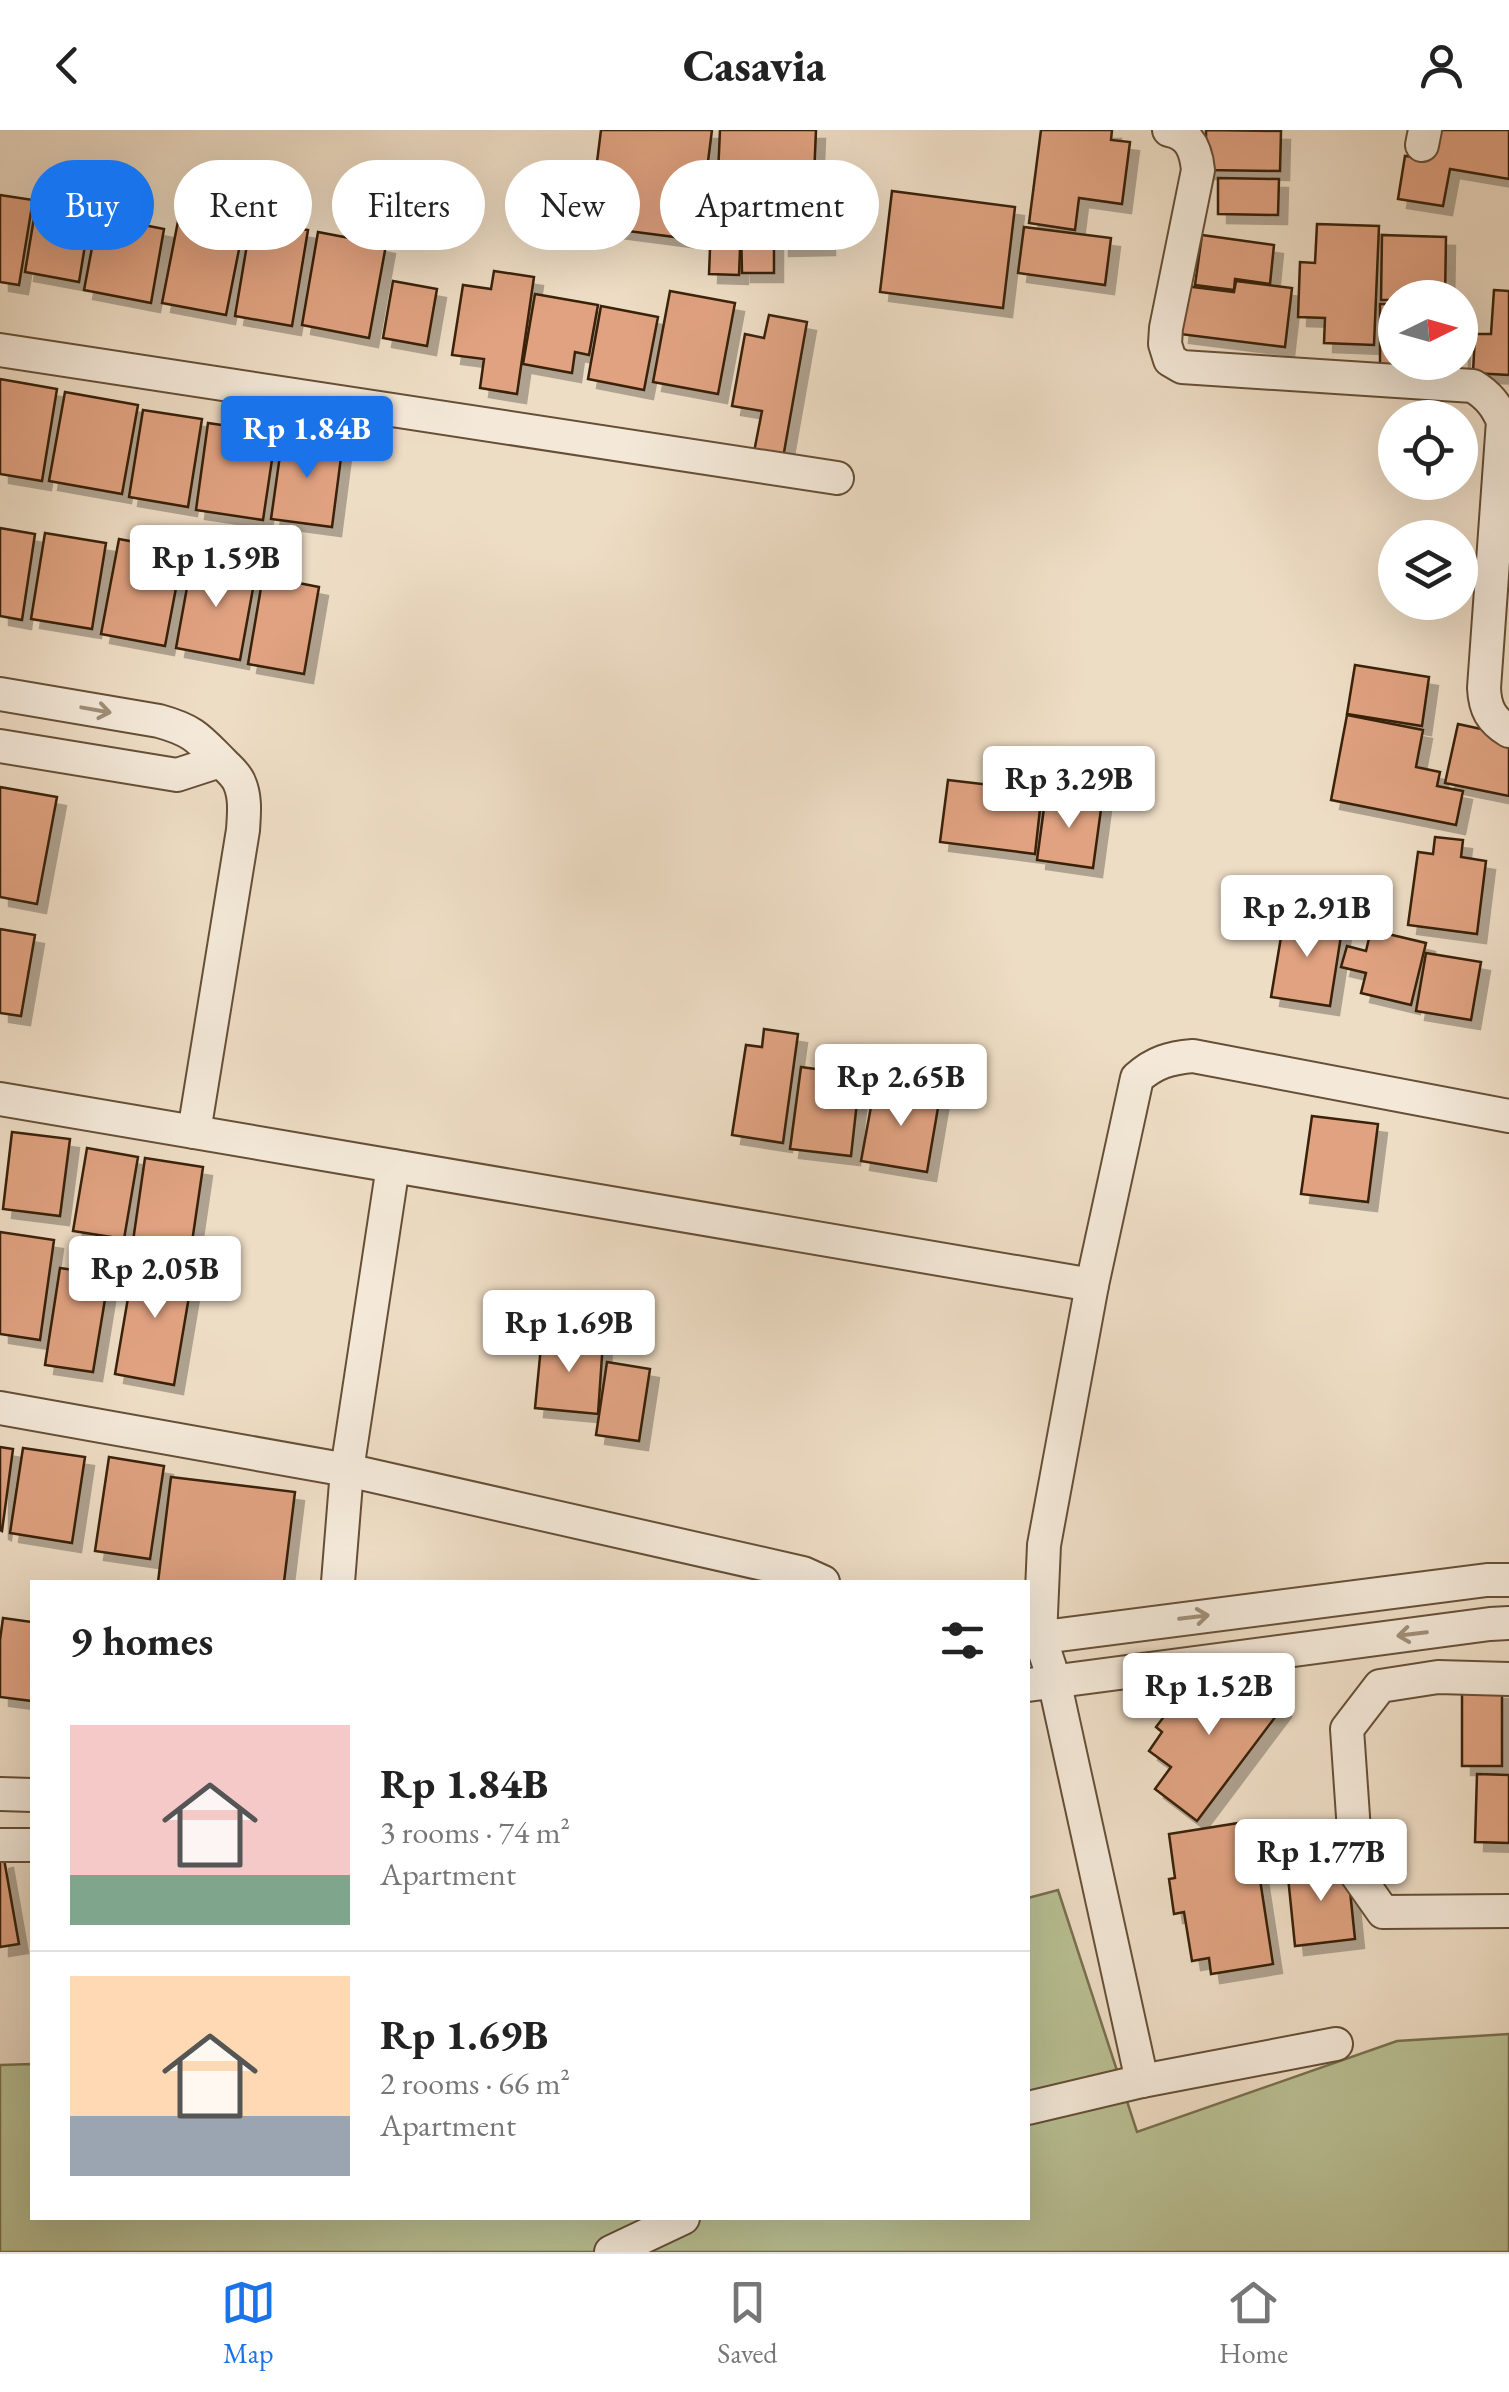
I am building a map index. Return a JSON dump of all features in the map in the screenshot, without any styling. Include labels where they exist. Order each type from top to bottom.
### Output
[{"type":"street","points":[[1169,130],[1186,136],[1196,154],[1198,170],[1166,328],[1164,344],[1170,360],[1182,367],[1472,386],[1498,410],[1504,422],[1484,688],[1485,704],[1492,719],[1509,731]]},
{"type":"street","points":[[0,350],[838,478]]},
{"type":"street","points":[[0,694],[182,727],[199,737],[241,785],[243,830],[194,1132]]},
{"type":"street","points":[[0,746],[177,775],[220,761]]},
{"type":"street","points":[[1142,2081],[1040,1683],[1034,1638],[1044,1545],[1092,1285],[1137,1078],[1153,1064],[1193,1056],[1509,1116]]},
{"type":"street","points":[[0,1099],[1092,1285]]},
{"type":"street","points":[[338,1580],[347,1470],[394,1166]]},
{"type":"street","points":[[0,1408],[347,1470],[803,1573],[819,1580]]},
{"type":"street","points":[[1034,1638],[1467,1582],[1509,1580]]},
{"type":"street","points":[[1040,1683],[1509,1623]]},
{"type":"street","points":[[1509,1679],[1438,1678],[1380,1686],[1347,1728],[1357,1875],[1383,1912],[1509,1911]]},
{"type":"street","points":[[0,1794],[30,1795]]},
{"type":"street","points":[[0,1845],[30,1845]]},
{"type":"street","points":[[1030,2108],[1142,2081],[1336,2044]]},
{"type":"street","points":[[610,2252],[679,2220]]},
{"type":"green space","points":[[1058,1890],[1137,2132],[1397,2041],[1509,2034],[1509,2252],[0,2252],[0,2065],[30,2064],[30,2220],[1030,2220],[1030,1897]]},
{"type":"building","points":[[601,130],[712,130],[708,160],[660,160],[660,235],[640,233],[640,160],[597,160]]},
{"type":"building","points":[[720,130],[816,130],[815,160],[719,160]]},
{"type":"building","points":[[1041,130],[1112,130],[1111,140],[1130,142],[1122,204],[1079,198],[1075,230],[1029,223]]},
{"type":"building","points":[[1206,130],[1281,131],[1280,171],[1206,170]]},
{"type":"building","points":[[1434,130],[1509,130],[1509,179],[1450,169],[1443,206],[1398,199],[1405,156],[1429,159]]},
{"type":"building","points":[[1218,178],[1279,179],[1278,215],[1218,214]]},
{"type":"building","points":[[892,191],[1015,207],[1003,308],[880,292]]},
{"type":"building","points":[[0,195],[30,200],[19,285],[0,282]]},
{"type":"building","points":[[1317,224],[1379,226],[1374,345],[1324,343],[1325,318],[1298,317],[1300,262],[1315,263]]},
{"type":"building","points":[[154,227],[164,229],[151,303],[84,290],[92,250],[154,250]]},
{"type":"building","points":[[1024,227],[1111,238],[1105,285],[1018,273]]},
{"type":"building","points":[[318,232],[332,235],[332,250],[385,250],[369,338],[302,325]]},
{"type":"building","points":[[1202,235],[1274,245],[1270,284],[1235,279],[1234,290],[1195,285]]},
{"type":"building","points":[[1382,235],[1446,237],[1445,280],[1381,280]]},
{"type":"building","points":[[30,242],[30,250],[84,250],[79,282],[25,272]]},
{"type":"building","points":[[174,242],[174,250],[239,250],[226,315],[162,303]]},
{"type":"building","points":[[246,250],[305,250],[292,326],[235,316]]},
{"type":"building","points":[[710,250],[740,250],[739,275],[709,274]]},
{"type":"building","points":[[741,250],[774,250],[774,273],[742,273]]},
{"type":"building","points":[[494,271],[534,277],[517,394],[480,388],[484,359],[452,355],[463,285],[491,289]]},
{"type":"building","points":[[393,281],[437,289],[427,346],[383,338]]},
{"type":"building","points":[[1236,281],[1292,288],[1285,347],[1180,334],[1185,286],[1234,292]]},
{"type":"building","points":[[1494,290],[1509,291],[1509,375],[1478,373],[1478,334],[1491,334]]},
{"type":"building","points":[[670,291],[735,303],[718,394],[653,382]]},
{"type":"building","points":[[535,294],[598,305],[589,355],[575,352],[572,373],[523,364]]},
{"type":"building","points":[[601,306],[658,317],[644,390],[588,379]]},
{"type":"building","points":[[769,315],[807,322],[783,458],[754,452],[762,411],[732,406],[745,334],[764,338]]},
{"type":"building","points":[[0,379],[57,389],[42,481],[0,474]]},
{"type":"building","points":[[65,392],[138,405],[122,494],[49,481]]},
{"type":"building","points":[[143,410],[202,419],[188,507],[129,497]]},
{"type":"building","points":[[208,423],[276,433],[263,520],[196,510]]},
{"type":"building","points":[[283,434],[343,442],[332,527],[271,519]]},
{"type":"building","points":[[0,528],[35,534],[22,620],[0,616]]},
{"type":"building","points":[[45,533],[106,543],[92,629],[31,619]]},
{"type":"building","points":[[119,539],[183,551],[165,646],[101,634]]},
{"type":"building","points":[[192,560],[256,572],[240,660],[176,648]]},
{"type":"building","points":[[263,576],[319,587],[304,674],[248,664]]},
{"type":"building","points":[[1355,665],[1429,677],[1422,726],[1347,714]]},
{"type":"building","points":[[1347,715],[1423,730],[1416,767],[1440,772],[1437,786],[1463,791],[1456,825],[1331,800]]},
{"type":"building","points":[[1458,724],[1509,735],[1509,796],[1445,783]]},
{"type":"building","points":[[948,780],[1042,791],[1035,854],[940,842]]},
{"type":"building","points":[[0,787],[57,797],[37,904],[0,897]]},
{"type":"building","points":[[1046,793],[1102,802],[1093,868],[1037,860]]},
{"type":"building","points":[[1435,837],[1463,840],[1461,857],[1486,861],[1477,934],[1408,925],[1418,852],[1433,854]]},
{"type":"building","points":[[1285,913],[1343,923],[1330,1006],[1271,997]]},
{"type":"building","points":[[0,929],[35,935],[21,1016],[0,1013]]},
{"type":"building","points":[[1371,930],[1426,943],[1411,1005],[1361,993],[1366,973],[1341,967],[1347,946],[1366,951]]},
{"type":"building","points":[[1426,953],[1481,962],[1471,1020],[1416,1011]]},
{"type":"building","points":[[764,1029],[798,1034],[783,1143],[732,1135],[746,1045],[762,1047]]},
{"type":"building","points":[[801,1067],[860,1075],[851,1156],[790,1149]]},
{"type":"building","points":[[875,1085],[940,1096],[927,1172],[861,1161]]},
{"type":"building","points":[[1312,1116],[1378,1124],[1368,1202],[1301,1194]]},
{"type":"building","points":[[12,1132],[70,1139],[60,1216],[3,1209]]},
{"type":"building","points":[[87,1148],[138,1157],[124,1239],[73,1231]]},
{"type":"building","points":[[145,1158],[203,1167],[191,1249],[133,1241]]},
{"type":"building","points":[[0,1232],[54,1240],[40,1340],[0,1334]]},
{"type":"building","points":[[135,1257],[194,1267],[174,1385],[115,1374]]},
{"type":"building","points":[[60,1268],[109,1275],[93,1372],[45,1365]]},
{"type":"building","points":[[542,1336],[603,1342],[598,1414],[535,1408]]},
{"type":"building","points":[[607,1362],[650,1369],[639,1441],[596,1435]]},
{"type":"building","points":[[0,1447],[13,1449],[2,1531],[0,1530]]},
{"type":"building","points":[[23,1448],[85,1457],[72,1543],[10,1533]]},
{"type":"building","points":[[109,1457],[164,1466],[150,1559],[95,1551]]},
{"type":"building","points":[[171,1477],[295,1492],[284,1580],[158,1580]]},
{"type":"building","points":[[3,1618],[30,1622],[30,1701],[0,1697]]},
{"type":"building","points":[[1227,1667],[1282,1708],[1197,1821],[1155,1789],[1171,1767],[1149,1751],[1162,1732],[1156,1727],[1195,1676],[1211,1688]]},
{"type":"building","points":[[1462,1690],[1502,1690],[1502,1766],[1462,1766]]},
{"type":"building","points":[[1477,1774],[1509,1775],[1509,1843],[1475,1842]]},
{"type":"building","points":[[1251,1821],[1273,1964],[1211,1974],[1209,1958],[1192,1961],[1184,1912],[1174,1914],[1169,1879],[1175,1878],[1169,1834]]},
{"type":"building","points":[[4,1859],[19,1944],[0,1947],[0,1860]]},
{"type":"building","points":[[1347,1862],[1355,1939],[1295,1946],[1287,1867]]}]
